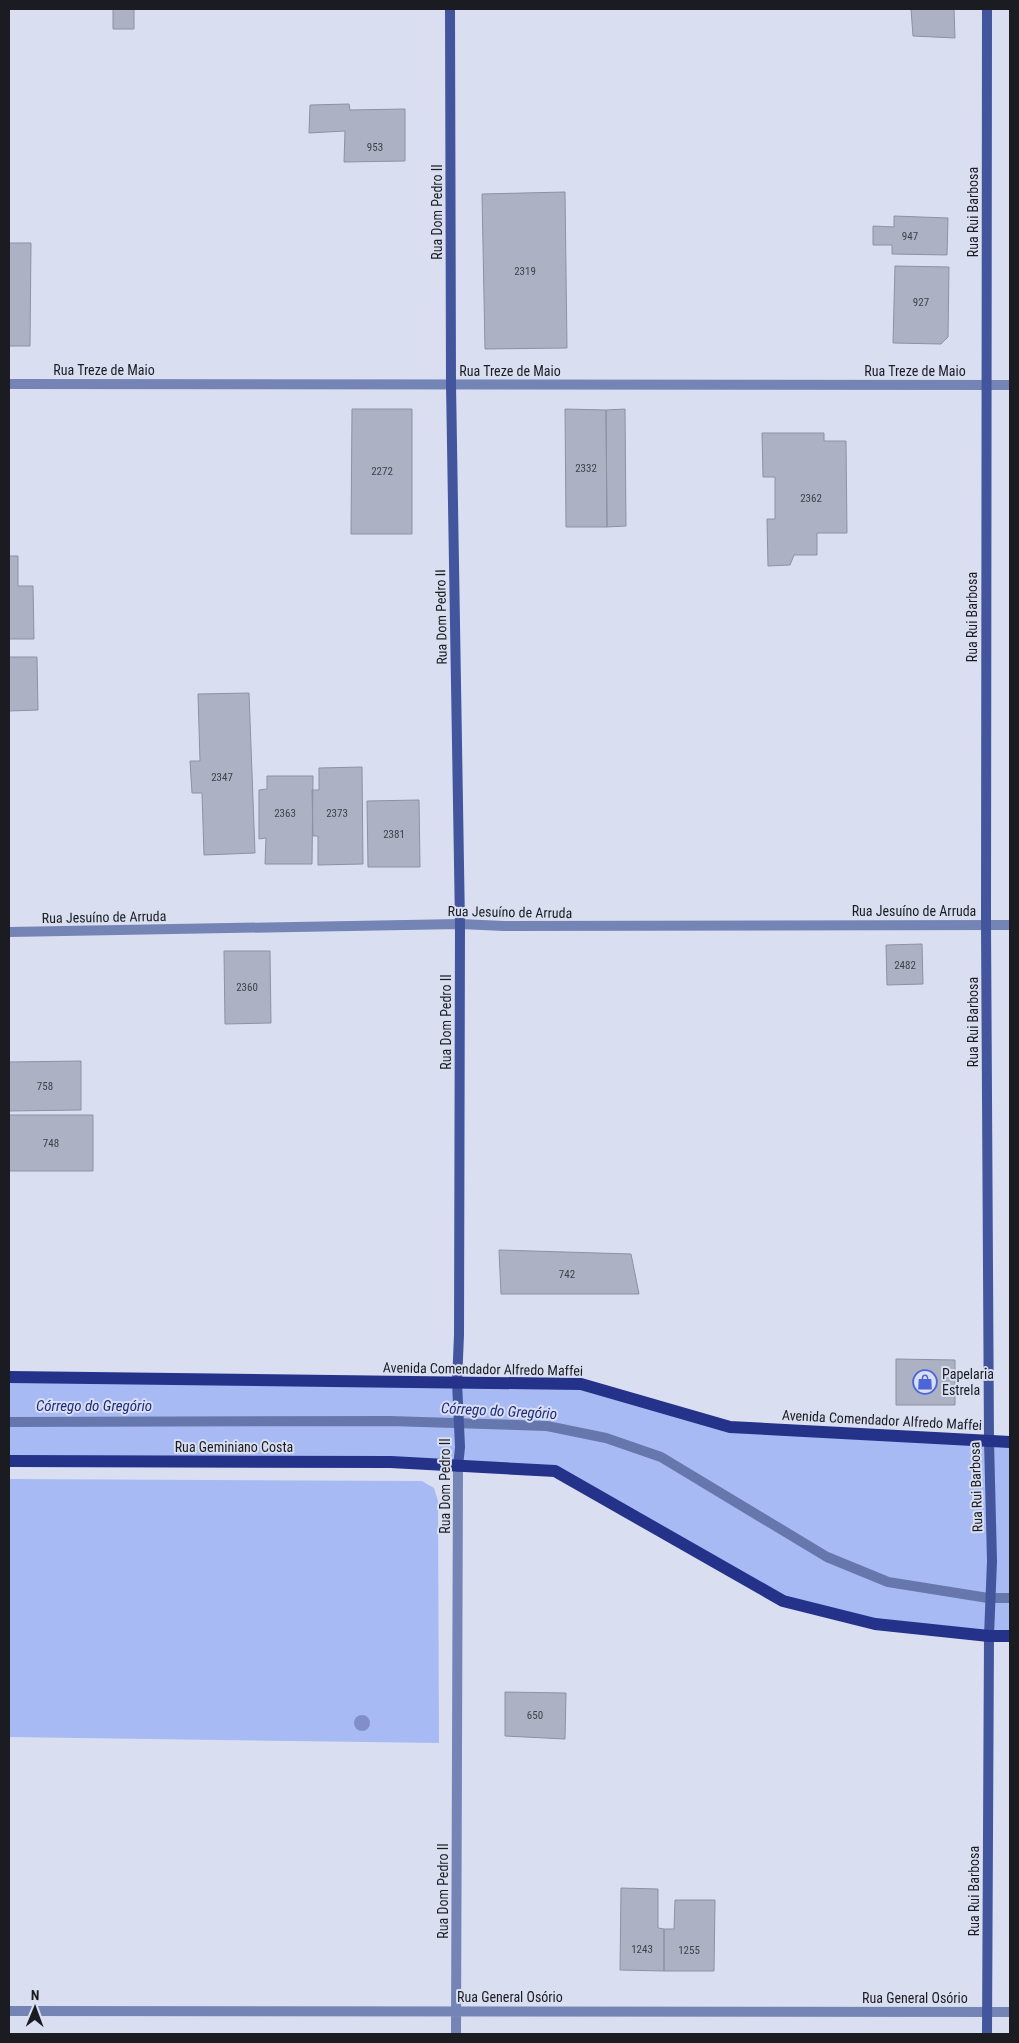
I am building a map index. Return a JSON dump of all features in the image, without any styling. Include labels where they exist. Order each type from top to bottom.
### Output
[{"type":"main road","name":"Rua Dom Pedro II","points":[[450,9],[451,384],[460,924],[459,1335],[457,1382],[460,1447],[458,1467]]},
{"type":"main road","name":"Rua Rui Barbosa","points":[[987,9],[986,925],[988,1441],[992,1561],[987,2034]]},
{"type":"main road","name":"Avenida Comendador Alfredo Maffei","points":[[9,1376],[581,1384],[730,1427],[1010,1442]]},
{"type":"main road","name":"Rua Geminiano Costa","points":[[9,1461],[391,1462],[458,1467]]},
{"type":"main road","points":[[458,1467],[555,1471],[783,1601],[875,1624],[990,1630],[1010,1636]]},
{"type":"street","name":"Rua Treze de Maio","points":[[9,384],[1010,385]]},
{"type":"street","name":"Rua Jesuíno de Arruda","points":[[9,932],[460,924],[504,926],[1010,925]]},
{"type":"street","name":"Rua Dom Pedro II","points":[[456,2034],[458,1467]]},
{"type":"street","name":"Rua General Osório","points":[[9,2011],[1010,2012]]},
{"type":"shaded area","points":[[9,1377],[581,1384],[730,1427],[1010,1442],[1010,1636],[875,1624],[783,1601],[555,1471],[9,1461]]},
{"type":"shaded area","points":[[9,1479],[422,1481],[434,1488],[438,1501],[439,1743],[9,1737]]},
{"type":"building","points":[[113,9],[134,9],[134,29],[113,29]]},
{"type":"building","points":[[911,9],[954,9],[955,38],[913,36]]},
{"type":"building","points":[[349,104],[350,110],[405,109],[405,161],[344,162],[345,131],[309,133],[310,105]]},
{"type":"building","points":[[565,192],[567,348],[485,349],[482,194]]},
{"type":"building","points":[[894,216],[948,218],[947,255],[892,254],[892,245],[873,245],[873,226],[894,227]]},
{"type":"building","points":[[9,243],[31,243],[30,346],[9,346]]},
{"type":"building","points":[[895,266],[949,267],[948,337],[941,344],[893,343]]},
{"type":"building","points":[[352,409],[412,409],[412,534],[351,534]]},
{"type":"building","points":[[565,409],[606,410],[607,527],[566,527]]},
{"type":"building","points":[[625,409],[626,526],[607,527],[606,410]]},
{"type":"building","points":[[762,433],[824,433],[824,441],[846,441],[847,533],[817,533],[817,555],[794,555],[790,565],[768,566],[767,519],[775,519],[775,477],[763,477]]},
{"type":"building","points":[[9,556],[18,556],[18,586],[33,586],[34,639],[9,639]]},
{"type":"building","points":[[9,657],[37,657],[38,710],[9,711]]},
{"type":"building","points":[[249,693],[255,853],[204,855],[202,793],[192,793],[190,761],[200,761],[198,694]]},
{"type":"building","points":[[362,767],[363,864],[318,865],[318,836],[313,836],[312,790],[319,790],[319,768]]},
{"type":"building","points":[[267,776],[313,776],[312,864],[265,864],[266,838],[259,839],[259,790],[267,789]]},
{"type":"building","points":[[419,800],[420,867],[368,867],[367,801]]},
{"type":"building","points":[[922,944],[923,984],[887,985],[886,945]]},
{"type":"building","points":[[224,951],[270,951],[271,1023],[225,1024]]},
{"type":"building","points":[[81,1061],[81,1110],[9,1111],[9,1062]]},
{"type":"building","points":[[9,1115],[93,1115],[93,1171],[9,1171]]},
{"type":"building","points":[[499,1250],[631,1254],[639,1294],[501,1294]]},
{"type":"building","name":"Papelaria Estrela","points":[[896,1359],[955,1360],[955,1405],[896,1405]]},
{"type":"building","points":[[505,1692],[566,1693],[565,1739],[505,1736]]},
{"type":"building","points":[[621,1888],[658,1889],[658,1928],[664,1929],[664,1971],[620,1970]]},
{"type":"building","points":[[675,1900],[715,1900],[714,1971],[664,1971],[664,1929],[674,1929]]},
{"type":"waterway","name":"Córrego do Gregório","points":[[9,1422],[390,1421],[547,1426],[606,1438],[661,1457],[827,1557],[888,1582],[988,1598],[1010,1598]]},
{"type":"place","name":"Papelaria Estrela","points":[[925,1382]]}]
